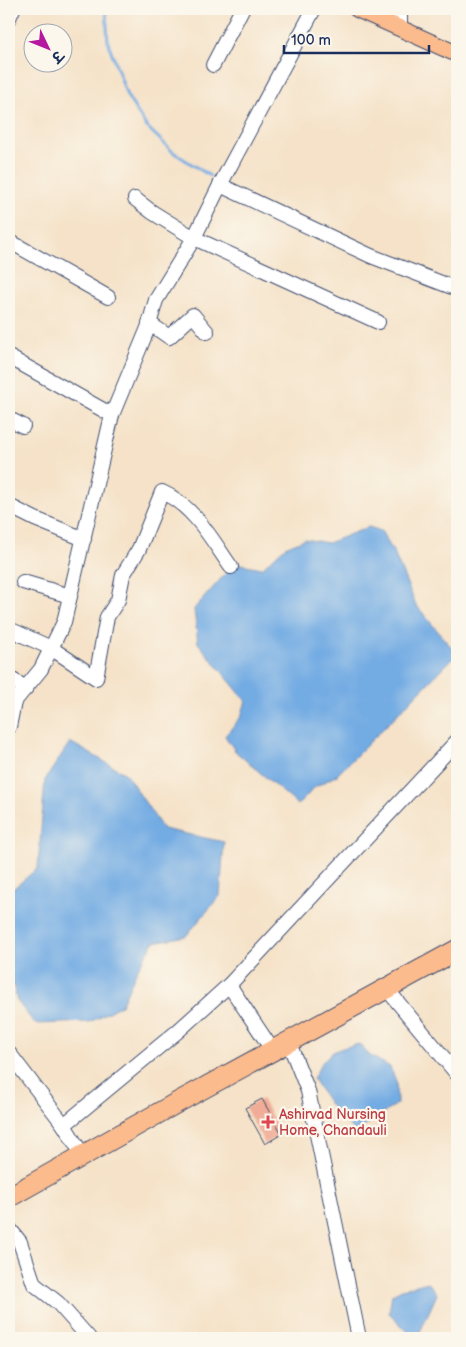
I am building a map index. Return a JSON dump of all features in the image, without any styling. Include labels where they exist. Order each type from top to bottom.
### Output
[{"type":"highway","points":[[9,1197],[457,941]]},
{"type":"highway","points":[[9,1186],[80,1151],[103,1136],[269,1048],[289,1042],[457,950]]},
{"type":"main road","points":[[357,9],[457,54]]},
{"type":"street","points":[[9,18],[13,9]]},
{"type":"street","points":[[213,65],[242,9]]},
{"type":"street","points":[[9,727],[11,703],[41,669],[64,622],[112,415],[149,323],[156,300],[194,238],[314,9]]},
{"type":"street","points":[[400,9],[400,28]]},
{"type":"street","points":[[220,186],[371,256],[457,289]]},
{"type":"street","points":[[135,199],[194,238],[378,322]]},
{"type":"street","points":[[9,241],[108,297]]},
{"type":"street","points":[[149,323],[169,337],[193,315],[207,332]]},
{"type":"street","points":[[9,358],[112,415]]},
{"type":"street","points":[[9,418],[23,426]]},
{"type":"street","points":[[9,629],[20,636],[51,648],[96,678],[106,617],[118,600],[123,575],[139,549],[162,492],[175,497],[194,516],[231,567]]},
{"type":"street","points":[[9,506],[84,539]]},
{"type":"street","points":[[23,582],[70,596]]},
{"type":"street","points":[[9,678],[26,688]]},
{"type":"street","points":[[64,1125],[178,1031],[229,985],[457,742]]},
{"type":"street","points":[[229,985],[269,1048]]},
{"type":"street","points":[[386,988],[457,1074]]},
{"type":"street","points":[[289,1042],[308,1091],[359,1338]]},
{"type":"street","points":[[9,1053],[64,1125],[80,1151]]},
{"type":"street","points":[[9,1228],[20,1242],[34,1284],[58,1303],[89,1338]]},
{"type":"water","points":[[369,527],[381,531],[394,553],[416,605],[457,654],[337,775],[315,787],[298,805],[236,752],[225,736],[241,717],[246,701],[198,643],[194,609],[235,563],[262,568],[285,547],[305,539],[328,543]]},
{"type":"water","points":[[70,742],[126,774],[163,829],[224,842],[220,896],[186,936],[154,942],[139,966],[121,1005],[90,1022],[35,1024],[17,1001],[9,967],[9,892],[38,868],[45,780]]},
{"type":"water","points":[[359,1044],[369,1055],[390,1067],[396,1081],[397,1104],[355,1132],[331,1106],[313,1079],[322,1063],[330,1054],[342,1048]]},
{"type":"water","points":[[428,1282],[437,1294],[420,1332],[413,1337],[389,1313],[392,1294],[402,1289]]},
{"type":"building","points":[[262,1099],[282,1134],[265,1144],[245,1108]]},
{"type":"waterway","points":[[106,9],[108,42],[127,96],[146,126],[173,152],[210,176]]},
{"type":"place","name":"Ashirvad Nursing Home, Chandauli","points":[[268,1122]]}]
